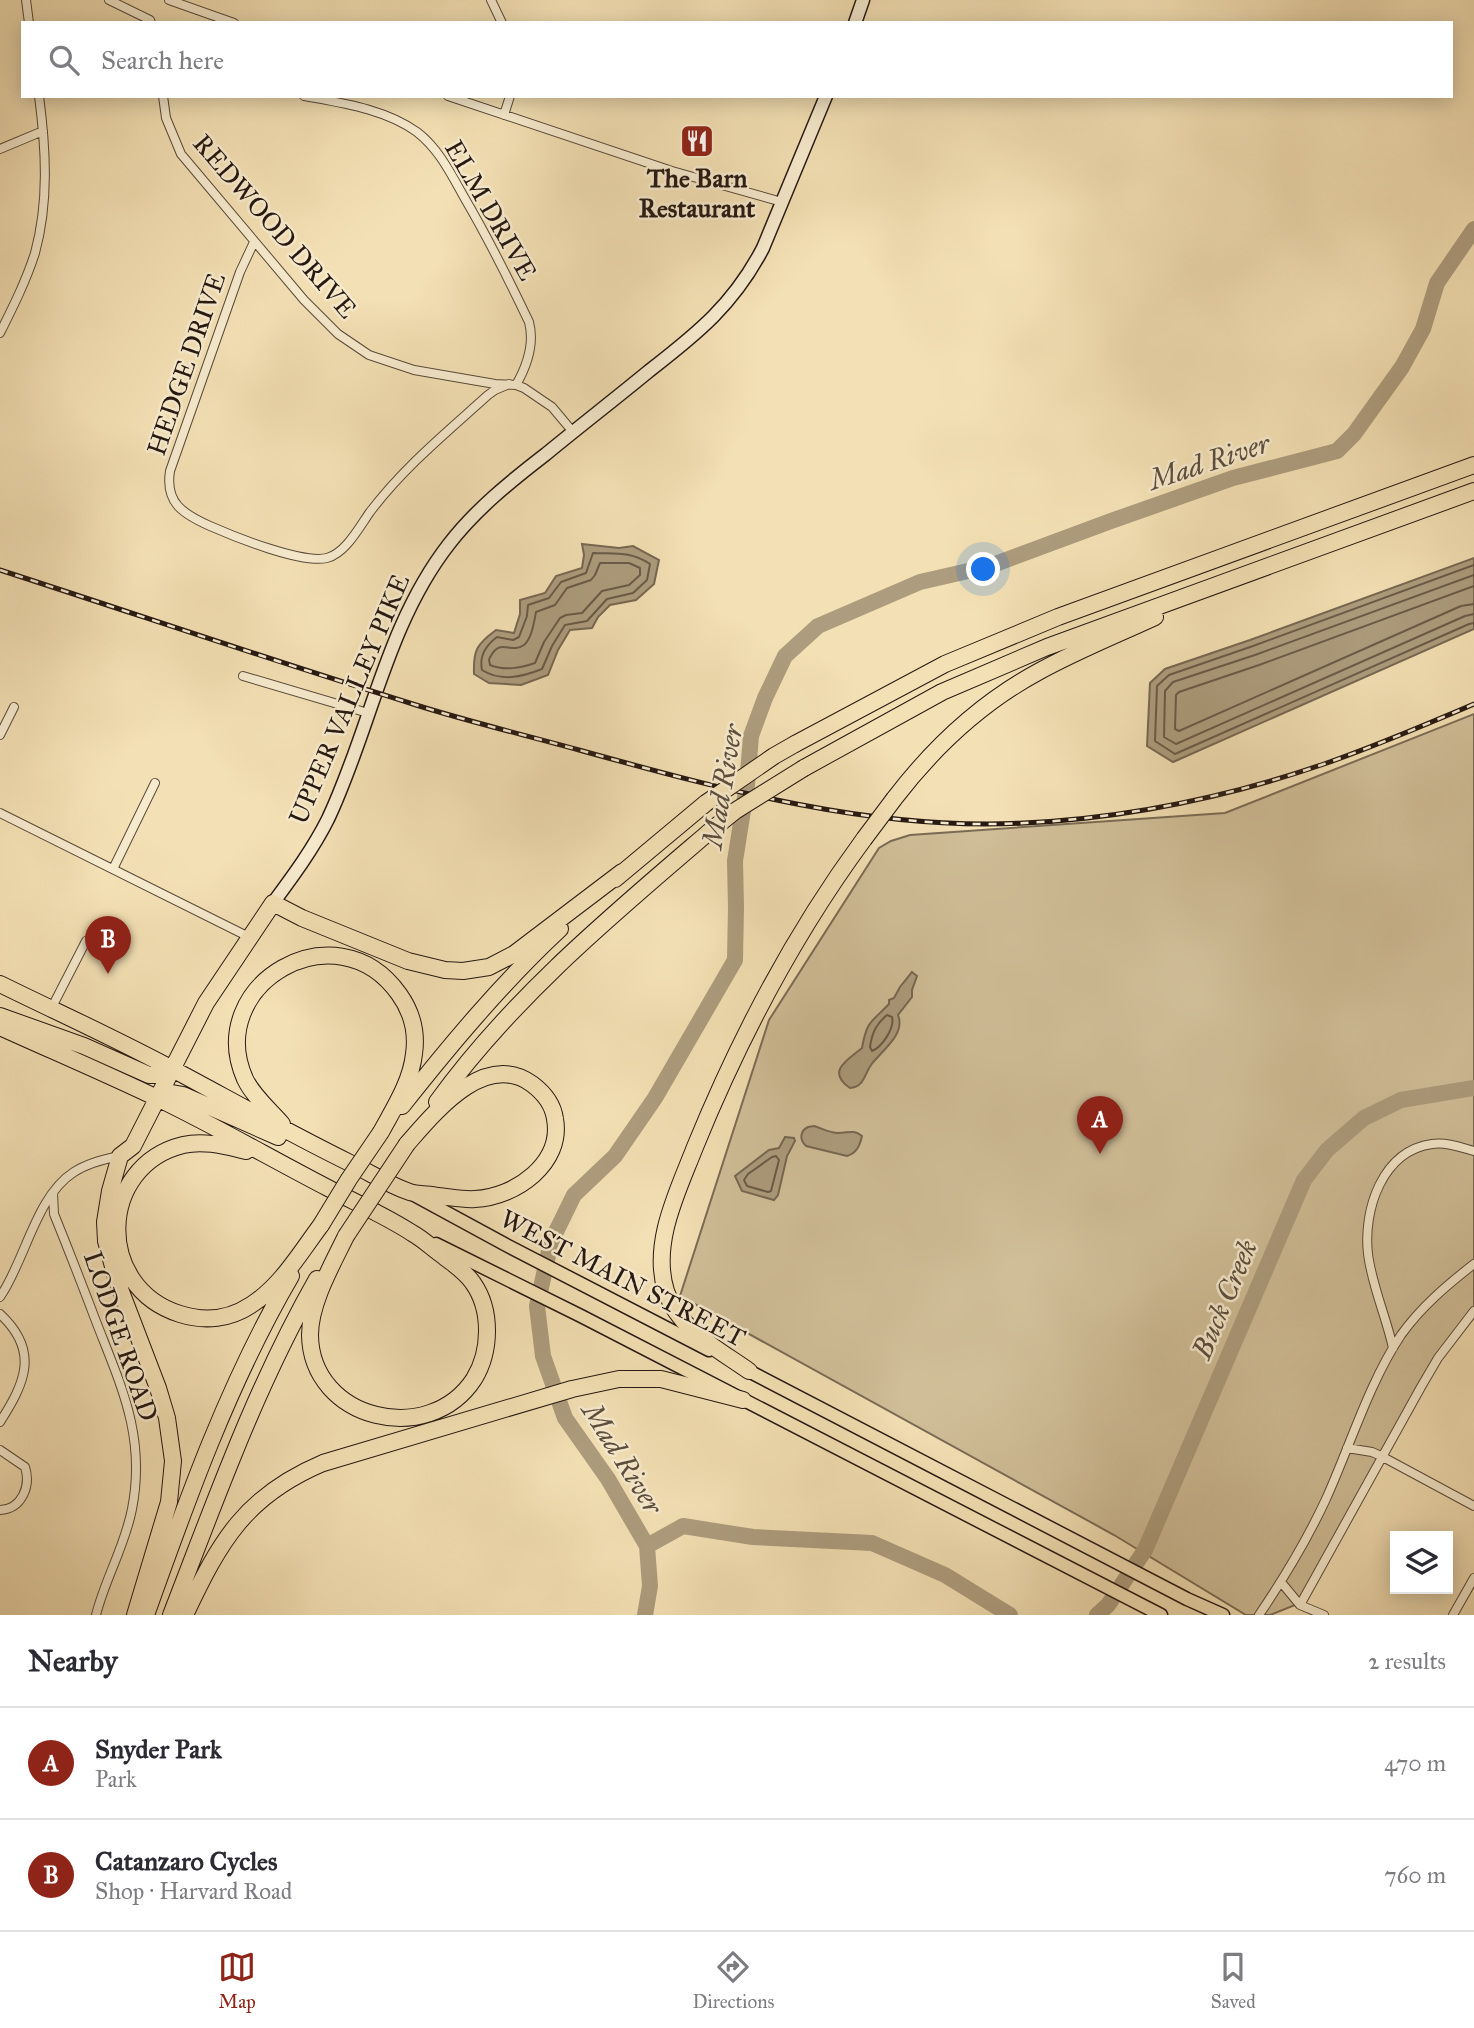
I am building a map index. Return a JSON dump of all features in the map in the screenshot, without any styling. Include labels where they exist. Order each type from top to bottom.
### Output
[{"type":"highway","points":[[273,903],[328,929],[408,961],[463,971],[489,967],[514,954],[622,872],[706,803],[757,767],[945,664],[1033,626],[1134,588],[1474,465]]},
{"type":"highway","points":[[171,1615],[225,1473],[263,1384],[330,1257],[407,1144],[461,1071],[536,987],[611,915],[736,811],[804,768],[942,692],[1109,624],[1474,491]]},
{"type":"highway","points":[[749,1371],[697,1334],[677,1314],[670,1302],[662,1275],[663,1241],[689,1163],[723,1082],[746,1034],[820,902],[916,772],[951,735],[1016,685],[1078,651],[1252,571]]},
{"type":"highway","points":[[146,1615],[188,1499],[241,1373],[288,1282],[349,1179],[381,1132],[463,1031],[556,932],[622,872]]},
{"type":"highway","name":"UPPER VALLEY PIKE","points":[[120,1156],[133,1146],[206,1003],[273,903]]},
{"type":"highway","points":[[291,1134],[250,1088],[240,1065],[238,1035],[245,1009],[259,987],[293,962],[319,956],[348,958],[372,968],[394,987],[403,1000],[415,1029],[414,1056],[400,1097],[381,1132]]},
{"type":"highway","name":"WEST MAIN STREET","points":[[0,984],[173,1069],[291,1134],[409,1192]]},
{"type":"highway","points":[[0,1016],[84,1046],[149,1075],[163,1076],[173,1069]]},
{"type":"highway","name":"WEST MAIN STREET","points":[[0,1027],[158,1098],[413,1233]]},
{"type":"highway","points":[[407,1144],[455,1095],[476,1080],[487,1076],[508,1074],[528,1081],[544,1095],[554,1114],[556,1138],[553,1147],[541,1168],[520,1185],[503,1193],[474,1200],[409,1192]]},
{"type":"highway","points":[[158,1098],[173,1093],[183,1095],[297,1146],[337,1157]]},
{"type":"highway","points":[[271,1158],[218,1144],[192,1143],[169,1150],[146,1166],[127,1189],[117,1227],[119,1253],[138,1288],[159,1306],[190,1317],[213,1318],[238,1312],[261,1297],[284,1275],[321,1225]]},
{"type":"highway","points":[[120,1156],[106,1208],[106,1241],[117,1281],[161,1398],[169,1428],[173,1461],[169,1502],[135,1615]]},
{"type":"highway","points":[[346,1236],[327,1276],[313,1318],[310,1338],[316,1362],[330,1387],[351,1405],[377,1415],[405,1418],[429,1413],[447,1405],[465,1390],[479,1369],[487,1329],[485,1312],[475,1285],[464,1271],[413,1233]]},
{"type":"highway","points":[[185,1615],[212,1562],[239,1520],[256,1503],[287,1480],[315,1466],[352,1453],[620,1378],[661,1379],[743,1400]]},
{"type":"main road","name":"WEST MAIN STREET","points":[[409,1192],[1098,1553],[1223,1615]]},
{"type":"main road","name":"WEST MAIN STREET","points":[[413,1233],[581,1316],[1158,1613]]},
{"type":"street","points":[[26,0],[29,21]]},
{"type":"street","points":[[109,0],[150,21]]},
{"type":"street","points":[[169,0],[228,21]]},
{"type":"street","points":[[491,0],[501,21]]},
{"type":"street","points":[[856,21],[863,0]]},
{"type":"street","points":[[0,333],[26,278],[40,233],[46,185],[39,98]]},
{"type":"street","name":"REDWOOD DRIVE","points":[[163,98],[166,118],[181,154],[327,324],[369,355],[414,370],[512,385],[536,394],[552,407],[573,432]]},
{"type":"street","name":"ELM DRIVE","points":[[315,98],[386,116],[415,131],[436,151],[484,233],[529,323],[532,335],[525,369],[512,385]]},
{"type":"street","points":[[454,98],[672,171],[782,202]]},
{"type":"street","points":[[505,116],[510,98]]},
{"type":"street","name":"UPPER VALLEY PIKE","points":[[273,903],[303,863],[328,818],[401,624],[436,561],[490,500],[678,349],[726,304],[751,271],[768,238],[825,98]]},
{"type":"street","points":[[0,149],[43,131]]},
{"type":"street","name":"HEDGE DRIVE","points":[[254,242],[240,272],[170,471],[172,499],[183,512],[199,521],[294,556],[314,559],[332,556],[350,540],[388,489],[406,470],[488,395],[512,385]]},
{"type":"street","points":[[243,676],[368,713]]},
{"type":"street","points":[[0,735],[14,707]]},
{"type":"street","points":[[113,869],[155,783]]},
{"type":"street","points":[[0,813],[249,937]]},
{"type":"street","points":[[51,1009],[86,941]]},
{"type":"street","points":[[1393,1348],[1371,1273],[1368,1253],[1369,1220],[1377,1191],[1392,1165],[1419,1147],[1441,1143],[1474,1151]]},
{"type":"street","points":[[0,1297],[53,1193],[71,1173],[120,1156]]},
{"type":"street","name":"LODGE ROAD","points":[[53,1193],[54,1214],[123,1392],[134,1431],[136,1450],[137,1470],[132,1513],[96,1615]]},
{"type":"street","points":[[1259,1615],[1313,1527],[1393,1348],[1431,1300],[1474,1264]]},
{"type":"street","points":[[1300,1605],[1438,1358],[1474,1311]]},
{"type":"street","points":[[0,1314],[15,1330],[20,1340],[25,1365],[20,1387],[0,1422]]},
{"type":"street","points":[[1348,1448],[1381,1456],[1474,1506]]},
{"type":"street","points":[[0,1450],[24,1467],[28,1483],[18,1503],[11,1508],[0,1510]]},
{"type":"street","points":[[1453,1615],[1474,1578]]},
{"type":"street","points":[[1281,1582],[1300,1605],[1324,1615]]},
{"type":"shaded area","points":[[1474,714],[1474,1315],[1421,1387],[1300,1603],[1270,1615],[1246,1615],[1114,1535],[680,1296],[769,1020],[879,848],[910,835],[1225,813]]},
{"type":"water","points":[[582,544],[619,548],[633,546],[659,560],[654,584],[636,600],[610,605],[592,628],[570,630],[548,675],[521,685],[489,683],[474,674],[474,659],[484,639],[496,630],[514,633],[520,614],[520,600],[545,593],[556,576],[582,568]]},
{"type":"water","points":[[1474,558],[1474,629],[1173,762],[1147,746],[1150,683],[1165,669]]},
{"type":"water","points":[[912,972],[917,976],[912,997],[898,1015],[900,1022],[896,1036],[871,1065],[861,1083],[850,1088],[843,1082],[839,1071],[846,1061],[862,1048],[871,1023],[889,1004],[889,1000],[894,998]]},
{"type":"water","points":[[814,1126],[835,1133],[851,1132],[862,1136],[856,1151],[847,1156],[806,1146],[801,1138],[802,1133],[808,1127]]},
{"type":"water","points":[[785,1137],[794,1138],[795,1141],[787,1156],[778,1195],[774,1200],[742,1191],[735,1176],[769,1150],[779,1148]]},
{"type":"waterway","name":"Mad River","points":[[645,1615],[650,1586],[647,1546],[608,1479],[565,1418],[543,1356],[537,1306],[551,1242],[574,1195],[615,1156],[655,1098],[735,960],[735,861],[747,785],[751,736],[785,656],[818,626],[920,582],[990,566],[1233,478],[1337,451],[1354,434],[1402,367],[1423,329],[1437,283],[1474,229]]},
{"type":"waterway","name":"Buck Creek","points":[[1097,1615],[1108,1605],[1145,1550],[1304,1180],[1327,1150],[1364,1118],[1401,1100],[1474,1088]]},
{"type":"waterway","name":"Buck Creek","points":[[647,1546],[683,1526],[753,1537],[872,1543],[945,1575],[1010,1615]]},
{"type":"railway","points":[[0,570],[477,723],[744,793],[855,814],[911,821],[1024,823],[1100,816],[1176,804],[1214,796],[1324,764],[1474,704]]},
{"type":"place","name":"The Barn Restaurant","points":[[697,141]]},
{"type":"place","name":"Catanzaro Cycles","points":[[108,974]]},
{"type":"place","name":"Snyder Park","points":[[1100,1154]]}]
